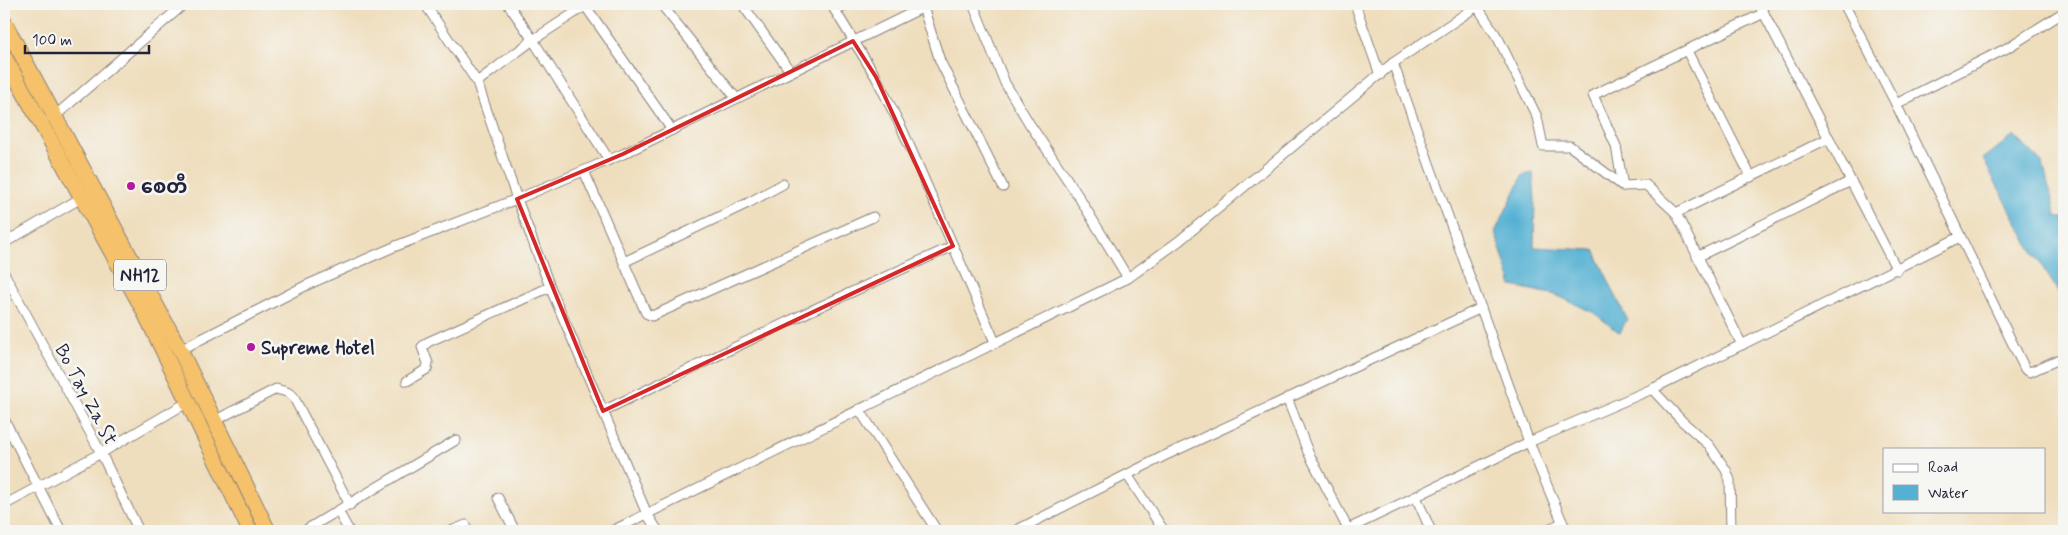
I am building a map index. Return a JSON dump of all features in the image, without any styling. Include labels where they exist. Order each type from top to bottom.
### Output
[{"type":"highway","name":"NH12","points":[[4,22],[180,350],[268,531]]},
{"type":"highway","name":"NH12","points":[[4,56],[144,311],[250,531]]},
{"type":"street","points":[[38,119],[55,116],[184,4]]},
{"type":"street","points":[[425,4],[477,82],[517,199],[550,287],[647,514],[658,531]]},
{"type":"street","points":[[508,4],[609,160]]},
{"type":"street","points":[[477,82],[533,40],[586,4],[672,130]]},
{"type":"street","points":[[661,4],[736,98]]},
{"type":"street","points":[[742,4],[790,71]]},
{"type":"street","points":[[846,4],[833,7],[876,77],[902,131],[995,342]]},
{"type":"street","points":[[973,4],[1005,83],[1029,123],[1077,194],[1128,278]]},
{"type":"street","points":[[1355,4],[1380,75]]},
{"type":"street","points":[[1759,4],[1897,270]]},
{"type":"street","points":[[1844,4],[1896,104],[2025,369],[2030,372],[2064,357]]},
{"type":"street","points":[[180,350],[307,285],[396,246],[517,199],[609,160],[927,5],[940,61],[1003,187]]},
{"type":"street","points":[[612,531],[1128,278],[1179,241],[1393,63],[1478,5],[1499,40],[1537,118],[1543,146],[1570,146],[1623,186],[1646,185],[1676,213],[1742,345]]},
{"type":"street","points":[[1896,104],[2007,48],[2062,11]]},
{"type":"street","points":[[1623,186],[1616,146],[1594,95],[1764,13]]},
{"type":"street","points":[[1687,51],[1751,177]]},
{"type":"street","points":[[1393,63],[1529,442],[1565,527],[1543,531]]},
{"type":"street","points":[[1676,213],[1829,138]]},
{"type":"street","points":[[584,171],[646,313],[652,316],[873,217]]},
{"type":"street","points":[[1697,257],[1851,181]]},
{"type":"street","points":[[624,262],[783,184]]},
{"type":"street","points":[[4,243],[82,198]]},
{"type":"street","points":[[1287,398],[1308,452],[1347,531],[1529,442],[1652,390],[1897,270],[1960,237]]},
{"type":"street","points":[[603,411],[808,312],[953,246]]},
{"type":"street","name":"Bo Tay Za St","points":[[4,273],[101,453],[139,531]]},
{"type":"street","points":[[407,381],[427,369],[428,363],[422,347],[428,342],[550,287]]},
{"type":"street","points":[[1015,531],[1128,476],[1162,457],[1481,308]]},
{"type":"street","points":[[214,421],[276,389],[287,392],[293,396],[350,505]]},
{"type":"street","points":[[1652,390],[1682,422],[1709,445],[1726,470],[1730,480],[1730,531]]},
{"type":"street","points":[[4,504],[101,453],[188,402]]},
{"type":"street","points":[[859,409],[937,531]]},
{"type":"street","points":[[4,419],[61,531]]},
{"type":"street","points":[[304,531],[456,440]]},
{"type":"street","points":[[1128,476],[1164,531]]},
{"type":"street","points":[[1416,497],[1431,531]]},
{"type":"street","points":[[498,498],[515,531]]},
{"type":"street","points":[[338,511],[349,531]]},
{"type":"street","points":[[451,531],[466,525]]},
{"type":"highlighted area","points":[[853,41],[876,77],[953,246],[603,411],[517,199],[623,154]]},
{"type":"water","points":[[2014,135],[2043,164],[2056,216],[2064,218],[2064,300],[2034,254],[1983,159]]},
{"type":"water","points":[[1533,173],[1535,199],[1534,247],[1594,250],[1627,319],[1620,333],[1594,313],[1556,295],[1512,286],[1495,232],[1523,175]]},
{"type":"place","name":"စေတီ","points":[[131,186]]},
{"type":"place","name":"Supreme Hotel","points":[[251,347]]}]
